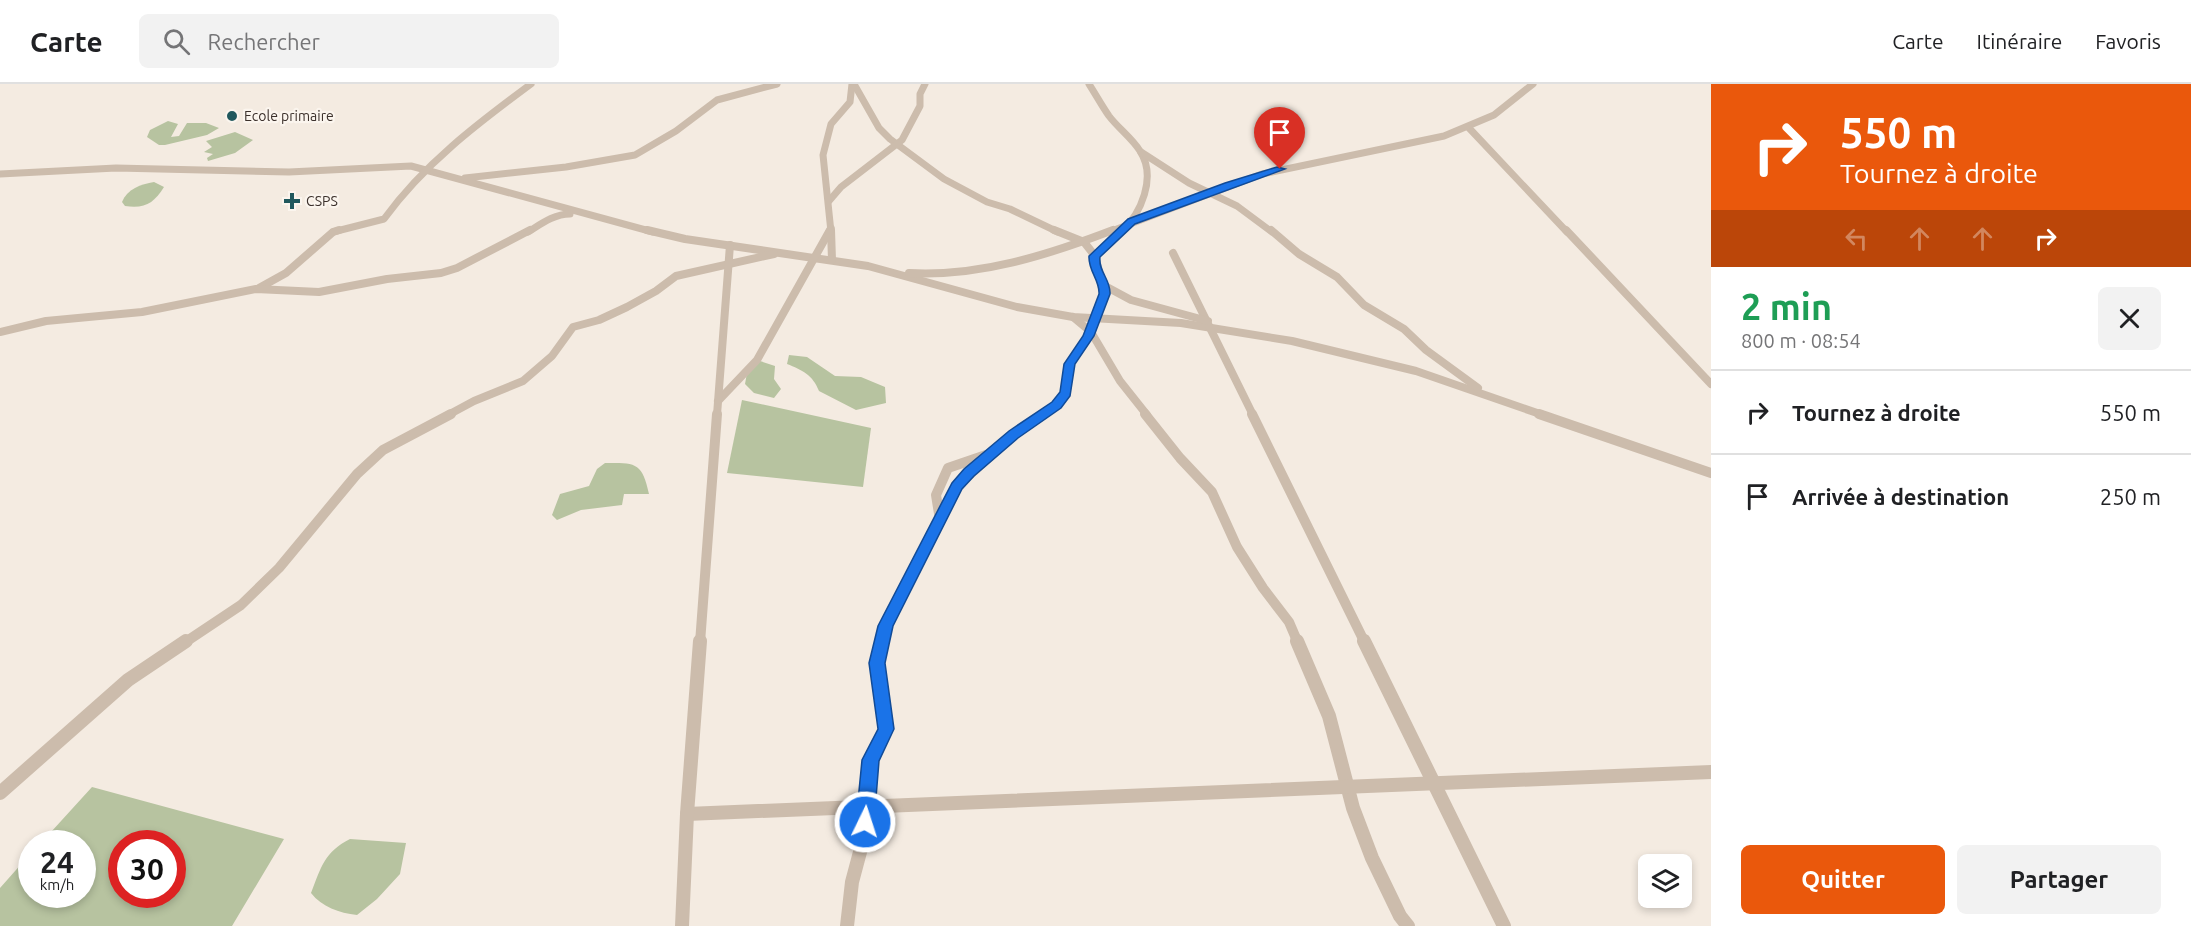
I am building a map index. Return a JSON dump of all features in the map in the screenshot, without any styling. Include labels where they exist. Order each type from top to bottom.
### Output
[{"type":"street","points":[[256,290],[286,273],[333,232],[384,219],[395,202],[461,138],[531,84]]},
{"type":"street","points":[[458,178],[566,167],[635,155],[676,131],[717,100],[777,84]]},
{"type":"street","points":[[853,84],[879,128],[898,145],[958,188],[1084,242],[1095,256]]},
{"type":"street","points":[[832,260],[824,155],[831,124],[850,102],[853,84]]},
{"type":"street","points":[[829,201],[842,187],[898,145],[920,106],[920,94],[924,84]]},
{"type":"street","points":[[1089,84],[1109,116],[1142,152],[1189,183],[1210,192],[1257,219],[1299,254],[1337,277],[1365,305],[1404,329],[1426,350],[1490,396]]},
{"type":"street","points":[[892,273],[929,274],[982,268],[1053,253],[1262,174],[1372,149],[1444,136],[1469,128],[1494,116],[1533,84]]},
{"type":"street","points":[[1469,128],[1711,384]]},
{"type":"street","points":[[1142,152],[1146,167],[1146,192],[1132,222],[1095,256],[1094,265],[1105,286],[1119,297],[1137,304],[1184,312],[1231,332],[1292,341],[1416,371],[1711,473]]},
{"type":"street","points":[[1,174],[116,168],[289,172],[411,166],[576,213],[685,239],[832,260],[892,273],[1017,307],[1095,319],[1208,324]]},
{"type":"street","points":[[0,332],[46,321],[142,312],[256,290],[319,292],[387,279],[441,273],[457,268],[520,237],[544,221],[563,214],[576,213]]},
{"type":"street","points":[[718,400],[747,373],[757,360],[831,228]]},
{"type":"street","points":[[682,926],[687,814],[730,245]]},
{"type":"street","points":[[0,793],[128,680],[241,605],[279,568],[357,474],[383,450],[474,401],[523,381],[552,356],[573,327],[599,320],[627,307],[656,291],[676,276],[780,252]]},
{"type":"street","points":[[1173,253],[1504,926]]},
{"type":"street","points":[[847,926],[852,882],[864,837],[871,760],[886,729],[877,663],[885,626],[957,486],[1013,435],[1056,405],[1066,393],[1070,364],[1090,332],[1105,286]]},
{"type":"street","points":[[1073,317],[1090,332],[1120,381],[1180,458],[1212,492],[1237,547],[1263,588],[1289,622],[1329,716],[1353,808],[1372,858],[1408,926]]},
{"type":"street","points":[[940,520],[936,495],[948,468],[991,454]]},
{"type":"street","points":[[687,814],[1711,772]]},
{"type":"green space","points":[[168,121],[178,124],[171,137],[179,136],[187,123],[206,123],[219,128],[207,135],[165,145],[159,145],[147,137],[150,130]]},
{"type":"green space","points":[[235,132],[253,140],[235,153],[208,161],[207,158],[213,154],[204,152],[212,147],[206,141]]},
{"type":"green space","points":[[154,182],[164,187],[153,201],[138,207],[125,206],[122,202],[124,197],[135,188]]},
{"type":"green space","points":[[789,355],[807,357],[835,376],[861,377],[885,387],[886,403],[856,410],[819,391],[814,381],[806,374],[787,364]]},
{"type":"green space","points":[[757,360],[775,366],[774,379],[781,389],[774,398],[754,393],[745,384],[747,373]]},
{"type":"green space","points":[[742,400],[871,428],[863,487],[727,473]]},
{"type":"green space","points":[[605,463],[624,463],[636,466],[644,476],[649,494],[624,494],[622,505],[581,510],[557,520],[552,515],[560,494],[589,486],[597,469]]},
{"type":"green space","points":[[92,787],[284,839],[232,926],[0,926],[0,888],[18,868],[18,908],[96,908],[96,830],[53,830]]},
{"type":"green space","points":[[350,839],[406,843],[400,874],[377,899],[357,915],[331,908],[311,893],[329,855]]},
{"type":"place","name":"Ecole primaire","points":[[232,116]]},
{"type":"place","name":"CSPS","points":[[292,201]]},
{"type":"route","points":[[865,822],[871,760],[886,729],[877,663],[885,626],[957,486],[1013,435],[1056,405],[1066,393],[1070,364],[1089,336],[1104,294],[1105,286],[1094,265],[1095,256],[1132,222],[1228,185],[1280,169]]}]
